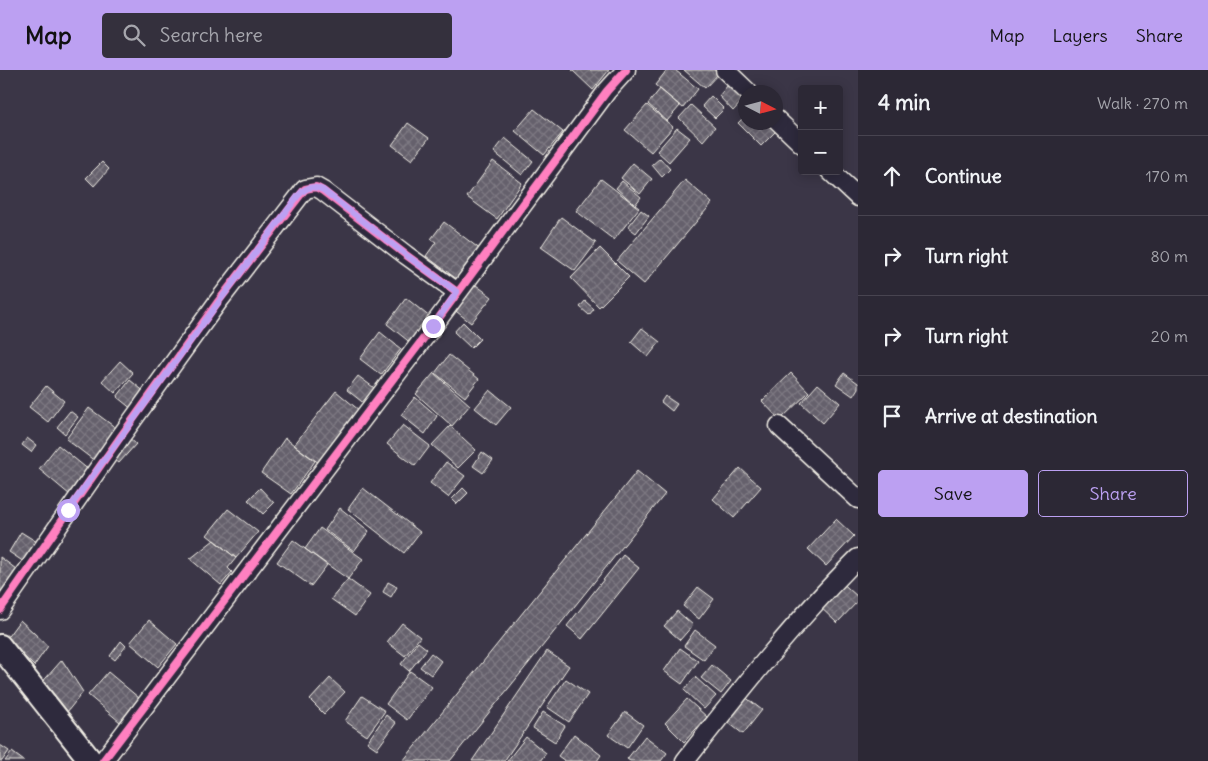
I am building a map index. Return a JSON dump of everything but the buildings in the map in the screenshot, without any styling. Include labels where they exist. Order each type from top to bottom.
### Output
[{"type":"street","points":[[103,761],[433,326],[607,91],[626,70]]},
{"type":"street","points":[[725,70],[741,85]]},
{"type":"street","points":[[783,126],[798,140]]},
{"type":"street","points":[[834,175],[858,197]]},
{"type":"street","points":[[0,610],[68,510],[149,397],[305,189],[316,187],[323,190],[457,292]]},
{"type":"street","points":[[779,426],[858,499]]},
{"type":"street","points":[[685,761],[731,702],[858,558]]},
{"type":"street","points":[[0,646],[91,761]]},
{"type":"cycle path","points":[[103,761],[433,326],[607,91],[626,70]]},
{"type":"cycle path","points":[[0,610],[121,436],[217,303],[305,189],[316,187],[323,191],[457,292]]},
{"type":"route","points":[[68,510],[218,303],[305,189],[316,187],[323,190],[457,292],[433,326]]}]
